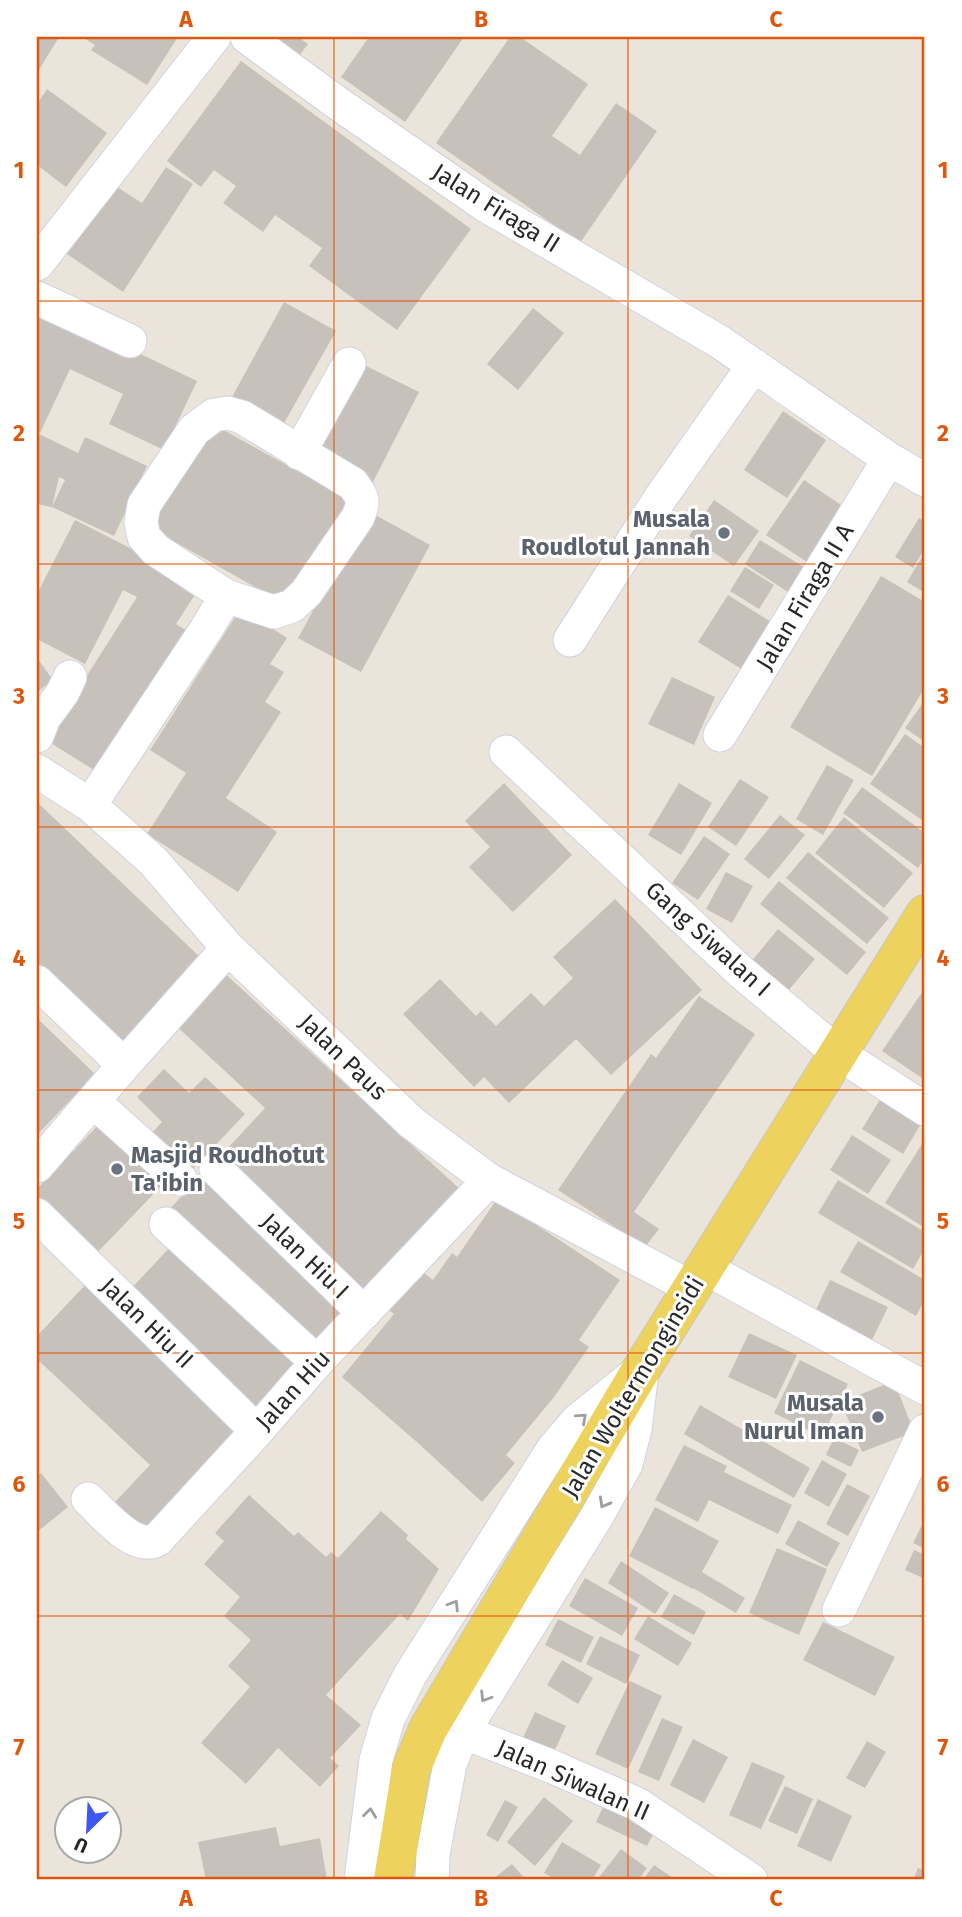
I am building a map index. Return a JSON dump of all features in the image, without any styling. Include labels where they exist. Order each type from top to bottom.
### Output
[{"type":"main road","name":"Jalan Woltermonginsidi","points":[[393,1880],[411,1769],[428,1729],[634,1382],[925,914]]},
{"type":"street","points":[[37,264],[214,37]]},
{"type":"street","name":"Jalan Firaga II","points":[[247,37],[485,205],[720,342],[889,459],[925,480]]},
{"type":"street","points":[[37,298],[130,341]]},
{"type":"street","points":[[299,453],[349,364]]},
{"type":"street","points":[[570,640],[661,497],[754,365]]},
{"type":"street","points":[[228,413],[242,417],[353,484],[362,497],[363,506],[306,593],[292,606],[274,612],[226,596],[156,550],[144,537],[141,522],[144,505],[194,430],[214,415],[228,413]]},
{"type":"street","name":"Jalan Firaga II A","points":[[720,735],[889,459]]},
{"type":"street","points":[[90,805],[226,596]]},
{"type":"street","points":[[37,736],[44,718],[71,677]]},
{"type":"street","name":"Gang Siwalan I","points":[[506,752],[741,972],[839,1054],[925,1109]]},
{"type":"street","name":"Jalan Paus","points":[[37,771],[90,805],[153,861],[228,948],[412,1123],[489,1180],[925,1388]]},
{"type":"street","points":[[37,1166],[228,948]]},
{"type":"street","points":[[37,982],[124,1065]]},
{"type":"street","points":[[93,1101],[180,1179]]},
{"type":"street","name":"Jalan Hiu I","points":[[216,1169],[364,1313]]},
{"type":"street","name":"Jalan Hiu","points":[[88,1499],[125,1534],[142,1542],[157,1540],[317,1362],[489,1180]]},
{"type":"street","name":"Jalan Hiu II","points":[[37,1215],[257,1431]]},
{"type":"street","points":[[166,1224],[317,1362]]},
{"type":"street","points":[[432,1880],[433,1854],[450,1764],[463,1732],[597,1516],[626,1464],[635,1429],[634,1382]]},
{"type":"street","points":[[361,1880],[376,1760],[388,1719],[410,1675],[553,1449],[578,1420],[634,1382]]},
{"type":"street","points":[[839,1610],[925,1431]]},
{"type":"street","name":"Jalan Siwalan II","points":[[463,1732],[637,1804],[751,1880]]},
{"type":"building","points":[[37,37],[59,37],[37,73]]},
{"type":"building","points":[[82,37],[178,37],[147,85],[91,50],[95,45]]},
{"type":"building","points":[[254,37],[298,37],[308,44],[292,65]]},
{"type":"building","points":[[369,37],[464,37],[405,122],[341,77]]},
{"type":"building","points":[[510,37],[520,37],[588,84],[552,136],[580,155],[616,103],[657,131],[580,243],[436,143]]},
{"type":"building","points":[[241,61],[471,229],[397,330],[309,266],[322,248],[275,215],[263,232],[223,203],[236,186],[214,170],[201,187],[167,161]]},
{"type":"building","points":[[47,89],[107,133],[66,187],[37,165],[37,104]]},
{"type":"building","points":[[166,167],[193,184],[123,292],[61,250],[106,180],[142,203]]},
{"type":"building","points":[[284,302],[336,331],[283,425],[232,397]]},
{"type":"building","points":[[533,308],[564,333],[518,390],[487,364]]},
{"type":"building","points":[[37,311],[90,330],[197,381],[164,450],[109,424],[123,394],[70,369],[40,433],[37,432]]},
{"type":"building","points":[[364,365],[419,392],[373,482],[319,454]]},
{"type":"building","points":[[783,411],[826,440],[787,498],[744,470]]},
{"type":"building","points":[[209,422],[348,499],[289,606],[150,528]]},
{"type":"building","points":[[37,433],[78,453],[85,437],[147,466],[114,536],[52,507],[37,504]],"holes":[[[59,477],[65,480],[52,507]]]},
{"type":"building","points":[[804,480],[844,507],[807,562],[766,535]]},
{"type":"building","name":"Musala Roudlotul Jannah","points":[[714,500],[759,531],[734,566],[689,536]]},
{"type":"building","points":[[368,511],[430,545],[361,672],[298,638]]},
{"type":"building","points":[[919,518],[925,522],[925,548],[913,568],[895,557]]},
{"type":"building","points":[[75,520],[177,572],[172,581],[194,596],[176,624],[187,631],[102,775],[46,740],[137,597],[123,590],[85,664],[37,639],[37,594]]},
{"type":"building","points":[[760,540],[807,569],[791,594],[745,564]]},
{"type":"building","points":[[925,552],[925,593],[907,582]]},
{"type":"building","points":[[745,567],[774,585],[759,609],[730,591]]},
{"type":"building","points":[[881,576],[925,602],[925,687],[872,776],[790,727]]},
{"type":"building","points":[[728,595],[773,623],[743,670],[698,642]]},
{"type":"building","points":[[241,608],[287,638],[270,664],[284,672],[265,702],[281,712],[226,798],[277,832],[238,892],[147,834],[186,773],[150,750]]},
{"type":"building","points":[[37,658],[53,680],[37,692]]},
{"type":"building","points":[[672,677],[715,697],[694,745],[648,724]]},
{"type":"building","points":[[925,700],[925,742],[905,728]]},
{"type":"building","points":[[905,734],[925,748],[925,815],[922,820],[870,784]]},
{"type":"building","points":[[827,765],[854,780],[823,835],[796,819]]},
{"type":"building","points":[[740,779],[769,797],[736,846],[708,827]]},
{"type":"building","points":[[504,783],[572,855],[513,912],[469,867],[490,847],[465,821]]},
{"type":"building","points":[[679,783],[712,803],[681,855],[648,835]]},
{"type":"building","points":[[862,787],[925,833],[925,858],[918,868],[843,813]]},
{"type":"building","points":[[37,802],[203,960],[119,1047],[37,968]]},
{"type":"building","points":[[780,815],[805,835],[769,879],[744,859]]},
{"type":"building","points":[[844,817],[913,873],[884,908],[815,853]]},
{"type":"building","points":[[704,836],[730,854],[698,900],[672,883]]},
{"type":"building","points":[[808,852],[889,918],[867,944],[786,878]]},
{"type":"building","points":[[726,872],[753,886],[732,923],[706,909]]},
{"type":"building","points":[[779,881],[866,952],[847,975],[760,904]]},
{"type":"building","points":[[615,899],[702,990],[611,1075],[576,1039],[509,1103],[484,1077],[474,1087],[403,1014],[440,979],[476,1016],[481,1011],[496,1026],[531,993],[544,1006],[573,978],[553,957]]},
{"type":"building","points":[[778,929],[815,959],[782,998],[746,968]]},
{"type":"building","points":[[221,970],[463,1192],[364,1298],[215,1162],[265,1108],[173,1023]]},
{"type":"building","points":[[925,988],[925,1073],[922,1078],[882,1051]]},
{"type":"building","points":[[699,996],[755,1034],[634,1212],[659,1229],[645,1247],[558,1190],[651,1054],[656,1058]]},
{"type":"building","points":[[37,1018],[95,1074],[37,1135]]},
{"type":"building","points":[[164,1069],[189,1093],[205,1077],[245,1114],[188,1174],[148,1137],[162,1122],[137,1097]]},
{"type":"building","points":[[884,1093],[925,1117],[903,1154],[862,1129]]},
{"type":"building","points":[[103,1120],[167,1180],[94,1256],[37,1202],[37,1189]]},
{"type":"building","points":[[852,1135],[891,1160],[868,1194],[830,1170]]},
{"type":"building","points":[[925,1139],[925,1228],[885,1203]]},
{"type":"building","points":[[204,1172],[356,1312],[317,1353],[166,1213]]},
{"type":"building","points":[[838,1180],[925,1232],[925,1248],[913,1269],[818,1213]]},
{"type":"building","points":[[497,1199],[620,1280],[579,1340],[589,1347],[554,1397],[506,1455],[515,1463],[482,1502],[342,1377],[394,1314],[385,1307],[418,1268],[433,1280],[452,1253],[457,1257]]},
{"type":"building","points":[[858,1241],[925,1280],[925,1299],[916,1316],[840,1272]]},
{"type":"building","points":[[173,1244],[305,1367],[260,1415],[128,1292]]},
{"type":"building","points":[[830,1280],[888,1307],[870,1344],[813,1316]]},
{"type":"building","points":[[89,1281],[246,1428],[147,1532],[115,1502],[150,1465],[37,1359],[37,1336]]},
{"type":"building","points":[[749,1333],[797,1355],[776,1399],[728,1377]]},
{"type":"building","points":[[800,1360],[848,1384],[822,1437],[774,1413]]},
{"type":"building","name":"Musala Nurul Iman","points":[[894,1381],[914,1432],[862,1452],[841,1402]]},
{"type":"building","points":[[700,1405],[810,1468],[794,1498],[684,1434]]},
{"type":"building","points":[[834,1438],[859,1450],[851,1467],[826,1455]]},
{"type":"building","points":[[684,1445],[727,1466],[724,1472],[792,1505],[778,1534],[709,1500],[698,1522],[655,1500]]},
{"type":"building","points":[[822,1460],[847,1474],[829,1507],[804,1493]]},
{"type":"building","points":[[41,1473],[68,1507],[37,1532],[37,1476]]},
{"type":"building","points":[[847,1484],[870,1496],[848,1536],[826,1524]]},
{"type":"building","points":[[249,1495],[294,1536],[298,1532],[326,1557],[331,1552],[338,1558],[381,1511],[408,1535],[406,1539],[439,1569],[408,1621],[400,1614],[326,1695],[361,1725],[330,1758],[339,1766],[320,1787],[278,1748],[246,1784],[201,1743],[250,1687],[228,1666],[251,1640],[224,1616],[240,1597],[204,1564],[224,1541],[215,1533]]},
{"type":"building","points":[[655,1507],[719,1541],[702,1572],[745,1598],[736,1613],[629,1556]]},
{"type":"building","points":[[925,1519],[925,1549],[913,1543]]},
{"type":"building","points":[[798,1520],[840,1543],[827,1567],[785,1544]]},
{"type":"building","points":[[777,1548],[827,1569],[799,1635],[749,1613]]},
{"type":"building","points":[[914,1550],[925,1555],[925,1579],[905,1570]]},
{"type":"building","points":[[621,1561],[669,1593],[655,1614],[608,1583]]},
{"type":"building","points":[[585,1578],[638,1608],[622,1636],[569,1606]]},
{"type":"building","points":[[674,1594],[706,1612],[694,1635],[661,1617]]},
{"type":"building","points":[[648,1616],[692,1643],[678,1666],[634,1639]]},
{"type":"building","points":[[558,1619],[594,1637],[581,1663],[545,1645]]},
{"type":"building","points":[[823,1622],[895,1657],[875,1696],[803,1660]]},
{"type":"building","points":[[600,1636],[640,1655],[626,1684],[586,1664]]},
{"type":"building","points":[[562,1660],[593,1678],[578,1704],[547,1685]]},
{"type":"building","points":[[630,1681],[662,1696],[628,1769],[595,1754]]},
{"type":"building","points":[[535,1712],[566,1726],[553,1754],[522,1740]]},
{"type":"building","points":[[662,1718],[683,1727],[659,1781],[638,1772]]},
{"type":"building","points":[[693,1739],[728,1757],[704,1803],[670,1785]]},
{"type":"building","points":[[867,1741],[886,1752],[865,1788],[846,1778]]},
{"type":"building","points":[[752,1762],[785,1776],[761,1829],[729,1815]]},
{"type":"building","points":[[785,1786],[813,1799],[797,1834],[768,1821]]},
{"type":"building","points":[[544,1797],[573,1821],[535,1866],[507,1842]]},
{"type":"building","points":[[818,1799],[852,1816],[831,1862],[797,1846]]},
{"type":"building","points":[[505,1800],[518,1807],[498,1842],[486,1835]]},
{"type":"building","points":[[604,1805],[656,1829],[647,1846],[596,1822]]},
{"type":"building","points":[[276,1827],[280,1846],[320,1838],[327,1880],[206,1880],[198,1842]]},
{"type":"building","points":[[562,1842],[601,1865],[592,1880],[557,1880],[544,1873]]},
{"type":"building","points":[[621,1849],[647,1868],[638,1880],[597,1880]]},
{"type":"building","points":[[512,1864],[526,1880],[492,1880]]},
{"type":"building","points":[[654,1865],[676,1880],[643,1880]]},
{"type":"building","points":[[918,1868],[925,1871],[925,1880],[913,1880]]},
{"type":"place","name":"Musala Roudlotul Jannah","points":[[724,533]]},
{"type":"place","name":"Masjid Roudhotut Ta'ibin","points":[[117,1169]]},
{"type":"place","name":"Musala Nurul Iman","points":[[878,1417]]}]
